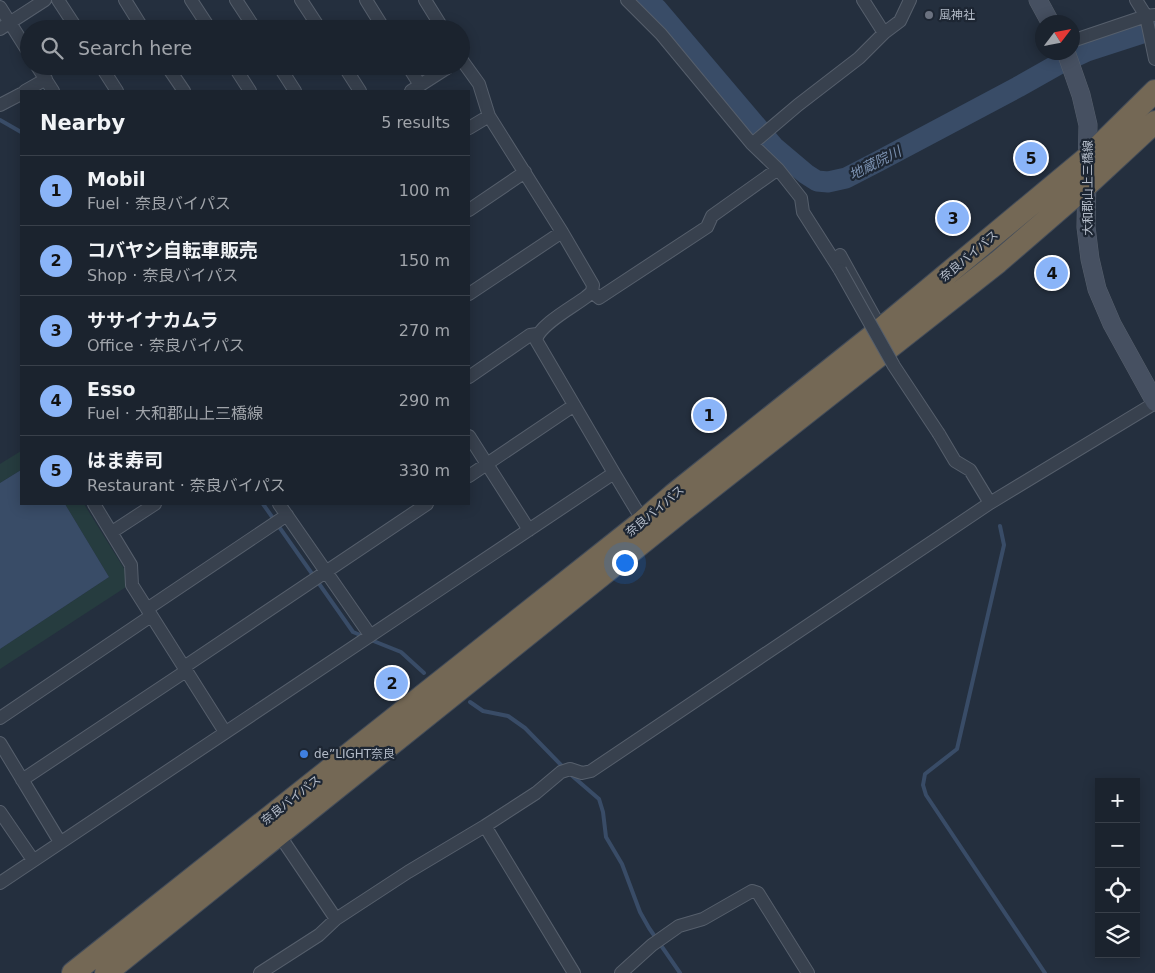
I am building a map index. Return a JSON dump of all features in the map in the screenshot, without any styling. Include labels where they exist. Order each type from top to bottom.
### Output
[{"type":"highway","name":"奈良バイパス","points":[[73,973],[643,522],[680,489],[881,328],[1088,157],[1155,92]]},
{"type":"highway","name":"奈良バイパス","points":[[106,973],[278,833],[683,510],[991,268],[1086,186],[1155,122]]},
{"type":"main road","points":[[1038,0],[1046,15]]},
{"type":"main road","name":"大和郡山上三橋線","points":[[1069,60],[1082,94],[1088,125],[1086,227],[1090,259],[1097,289],[1112,324],[1155,402]]},
{"type":"street","points":[[5,25],[45,0]]},
{"type":"street","points":[[58,0],[71,20]]},
{"type":"street","points":[[125,0],[137,20]]},
{"type":"street","points":[[191,0],[204,20]]},
{"type":"street","points":[[236,0],[249,20]]},
{"type":"street","points":[[301,0],[314,20]]},
{"type":"street","points":[[366,0],[378,20]]},
{"type":"street","points":[[425,0],[437,20]]},
{"type":"street","points":[[627,0],[661,34],[801,198],[847,265],[881,328]]},
{"type":"street","points":[[863,0],[884,33]]},
{"type":"street","points":[[753,143],[859,58],[884,33],[900,21],[910,0]]},
{"type":"street","points":[[1136,0],[1150,18],[1155,59]]},
{"type":"street","points":[[0,7],[5,25],[20,42]]},
{"type":"street","points":[[1080,39],[1150,18]]},
{"type":"street","points":[[470,72],[479,84],[489,116],[593,285],[592,292],[586,298],[543,327],[537,334],[536,340],[573,406],[643,522]]},
{"type":"street","points":[[43,75],[52,90]]},
{"type":"street","points":[[107,75],[116,90]]},
{"type":"street","points":[[174,75],[183,90]]},
{"type":"street","points":[[240,75],[249,90]]},
{"type":"street","points":[[285,75],[294,90]]},
{"type":"street","points":[[350,75],[359,90]]},
{"type":"street","points":[[411,75],[415,88],[436,75]]},
{"type":"street","points":[[27,90],[46,79]]},
{"type":"street","points":[[0,105],[20,95]]},
{"type":"street","points":[[470,127],[489,116]]},
{"type":"street","points":[[592,292],[599,298],[707,227],[712,216],[778,169]]},
{"type":"street","points":[[470,209],[525,172]]},
{"type":"street","points":[[801,198],[803,212],[840,270],[894,366],[940,434],[955,461],[970,470],[990,503]]},
{"type":"street","points":[[470,293],[562,232]]},
{"type":"street","points":[[470,375],[530,335],[537,334]]},
{"type":"street","points":[[260,973],[319,935],[336,919],[408,872],[485,826],[566,771],[582,773],[591,771],[990,503],[1155,402]]},
{"type":"street","points":[[470,475],[573,406]]},
{"type":"street","points":[[470,438],[528,530]]},
{"type":"street","points":[[0,883],[614,473]]},
{"type":"street","points":[[95,505],[131,565],[132,585],[225,732]]},
{"type":"street","points":[[112,532],[153,505]]},
{"type":"street","points":[[280,505],[370,635]]},
{"type":"street","points":[[22,780],[426,505]]},
{"type":"street","points":[[0,718],[287,516]]},
{"type":"street","points":[[0,743],[60,842]]},
{"type":"street","points":[[0,812],[33,860]]},
{"type":"street","points":[[485,826],[574,973]]},
{"type":"street","points":[[278,833],[336,919]]},
{"type":"street","points":[[621,973],[656,942],[680,926],[703,919],[752,891],[758,893],[808,973]]},
{"type":"green space","points":[[20,452],[20,471],[0,483],[0,464]]},
{"type":"green space","points":[[66,505],[85,505],[125,570],[126,587],[0,669],[0,649],[109,577]]},
{"type":"water","points":[[20,471],[20,505],[66,505],[109,577],[0,649],[0,483]]},
{"type":"waterway","name":"地蔵院川","points":[[647,0],[657,9],[774,147],[806,174],[817,181],[828,182],[846,178],[1057,65],[1087,51],[1155,29]]},
{"type":"waterway","points":[[0,120],[20,131]]},
{"type":"waterway","points":[[264,505],[353,632],[365,637]]},
{"type":"waterway","points":[[1000,526],[1004,545],[957,749],[925,774],[923,785],[926,795],[1045,973]]},
{"type":"waterway","points":[[371,640],[401,652],[424,673]]},
{"type":"waterway","points":[[470,702],[483,711],[508,716],[525,728],[563,767]]},
{"type":"waterway","points":[[570,774],[599,799],[603,812],[606,837],[622,864],[640,912],[680,973]]},
{"type":"place","name":"風神社","points":[[929,15]]},
{"type":"place","name":"はま寿司","points":[[1031,158]]},
{"type":"place","name":"ササイナカムラ","points":[[953,218]]},
{"type":"place","name":"Esso","points":[[1052,273]]},
{"type":"place","name":"Mobil","points":[[709,415]]},
{"type":"place","name":"コバヤシ自転車販売","points":[[392,683]]},
{"type":"place","name":"de”LIGHT奈良","points":[[304,754]]}]
